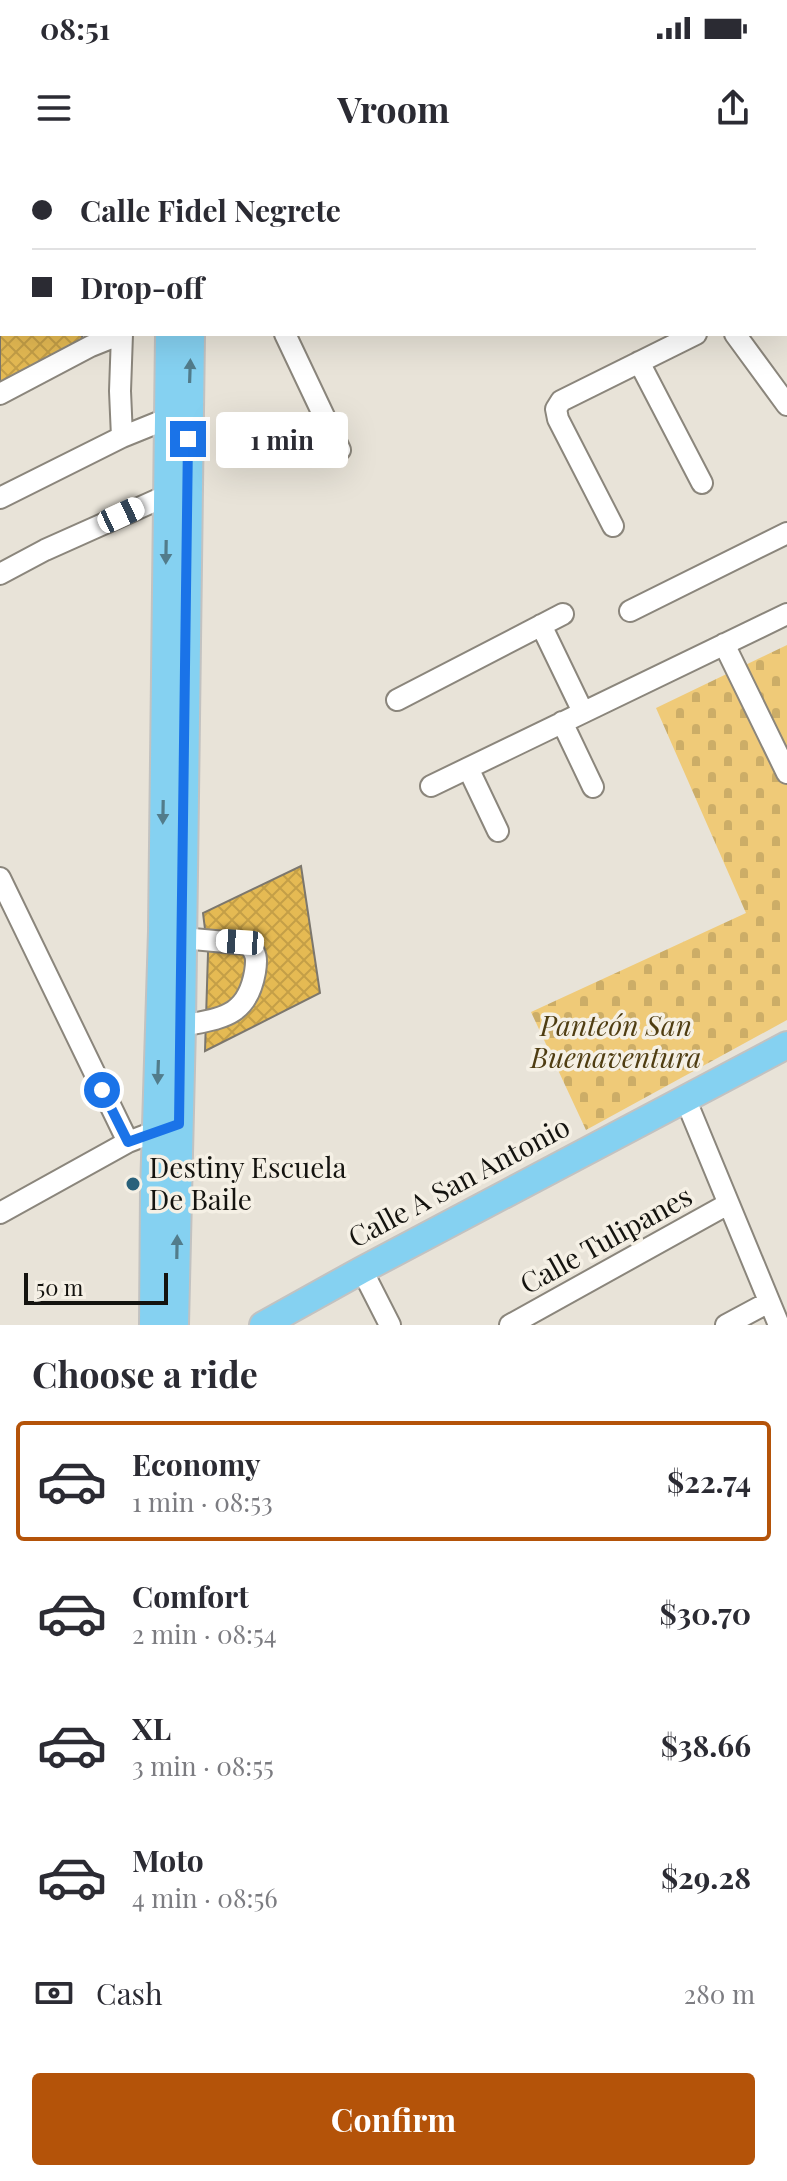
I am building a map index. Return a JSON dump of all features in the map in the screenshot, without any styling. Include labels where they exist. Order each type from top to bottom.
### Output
[{"type":"main road","points":[[169,336],[179,417]]},
{"type":"main road","points":[[175,1325],[162,931],[179,417],[191,336]]},
{"type":"main road","points":[[153,1325],[168,1127],[182,1026],[177,491]]},
{"type":"main road","name":"Calle A San Antonio","points":[[263,1325],[787,1045]]},
{"type":"street","points":[[0,394],[89,340],[110,336]]},
{"type":"street","points":[[121,336],[122,437]]},
{"type":"street","points":[[286,336],[340,450]]},
{"type":"street","points":[[613,526],[558,419],[556,409],[561,401],[692,336]]},
{"type":"street","points":[[736,336],[787,405]]},
{"type":"street","points":[[639,362],[702,483]]},
{"type":"street","points":[[0,498],[122,437],[179,417]]},
{"type":"street","points":[[0,574],[59,543],[177,491]]},
{"type":"street","points":[[630,611],[787,533]]},
{"type":"street","points":[[397,700],[563,614]]},
{"type":"street","points":[[431,786],[787,614]]},
{"type":"street","points":[[541,625],[583,712]]},
{"type":"street","points":[[724,644],[787,773]]},
{"type":"street","points":[[562,722],[593,787]]},
{"type":"street","points":[[468,768],[498,831]]},
{"type":"street","points":[[0,878],[128,1142]]},
{"type":"street","points":[[182,938],[247,944],[257,960],[249,994],[233,1013],[220,1019],[182,1026]]},
{"type":"street","points":[[685,1098],[779,1325]]},
{"type":"street","points":[[0,1213],[128,1142],[168,1127]]},
{"type":"street","name":"Calle Tulipanes","points":[[510,1325],[728,1204]]},
{"type":"street","points":[[362,1270],[390,1325]]},
{"type":"street","points":[[726,1325],[769,1302]]},
{"type":"green space","name":"Panteón San Buenaventura","points":[[787,645],[787,1020],[586,1130],[531,1012],[746,913],[656,708]]},
{"type":"building","points":[[0,336],[82,336],[86,345],[0,388]]},
{"type":"building","points":[[301,866],[320,993],[205,1051],[208,953],[203,913]]},
{"type":"place","name":"Destiny Escuela De Baile","points":[[133,1184]]},
{"type":"route","points":[[102,1090],[128,1142],[179,1124],[188,439]]}]
